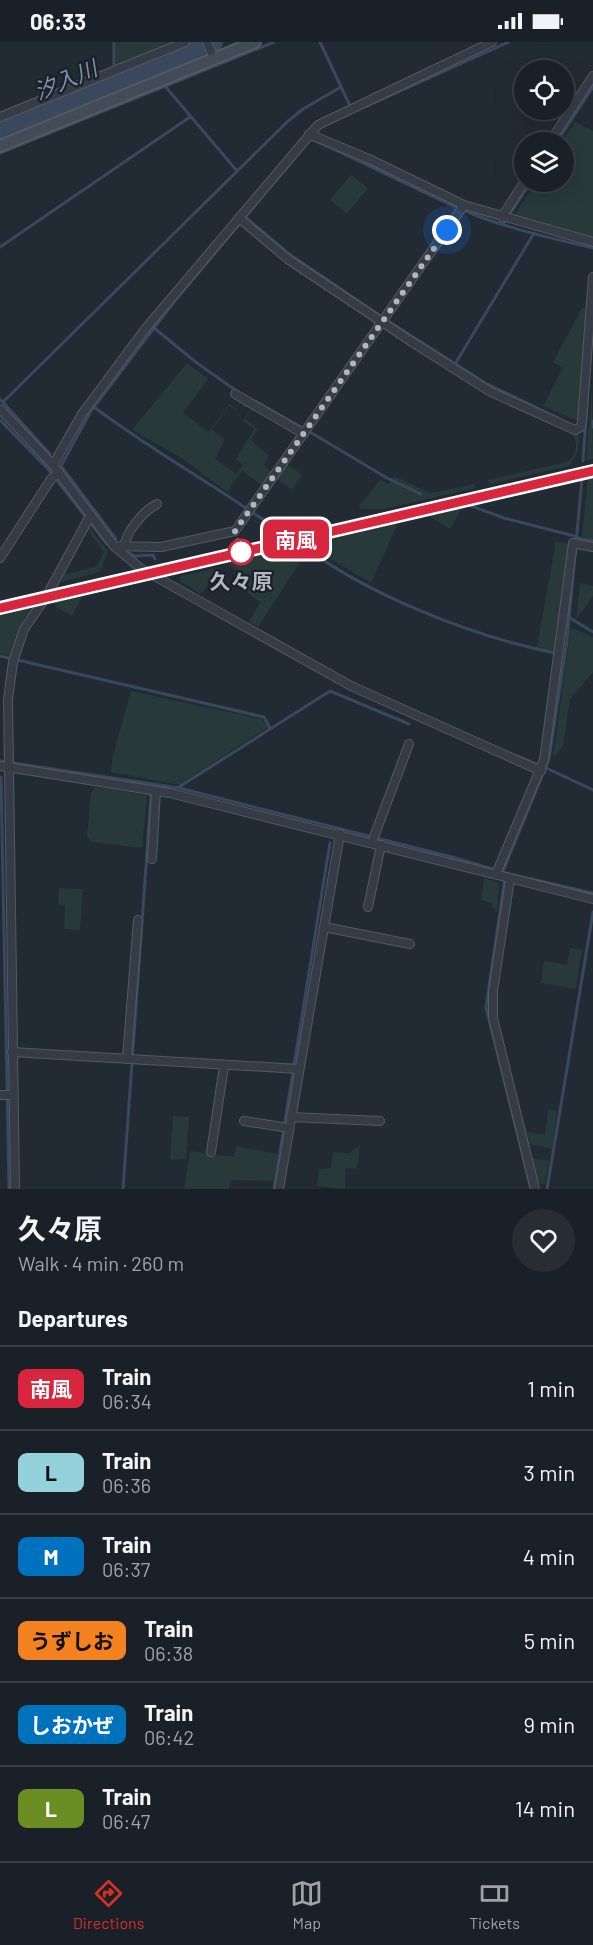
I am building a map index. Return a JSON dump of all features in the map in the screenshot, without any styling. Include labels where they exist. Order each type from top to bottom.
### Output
[{"type":"main road","points":[[0,146],[212,56],[255,42]]},
{"type":"street","points":[[0,117],[184,42]]},
{"type":"street","points":[[207,42],[212,56]]},
{"type":"street","points":[[53,465],[82,414],[146,328],[241,220],[318,125],[492,42]]},
{"type":"street","points":[[557,132],[593,76]]},
{"type":"street","points":[[309,134],[369,159],[462,208],[593,242]]},
{"type":"street","points":[[505,218],[519,192]]},
{"type":"street","points":[[114,546],[161,547],[235,531],[462,208]]},
{"type":"street","points":[[241,220],[289,260],[382,323],[492,392],[568,428],[579,430],[582,422],[593,278]]},
{"type":"street","points":[[236,394],[304,434]]},
{"type":"street","points":[[0,410],[53,465],[55,476],[87,519],[140,568],[351,686],[541,771]]},
{"type":"street","points":[[0,558],[55,476]]},
{"type":"street","points":[[124,547],[125,538],[150,507],[157,504]]},
{"type":"street","points":[[15,1189],[6,1095],[12,1052],[6,764],[8,699],[14,659],[24,629],[46,597],[87,519]]},
{"type":"street","points":[[535,1189],[493,1018],[502,874],[541,771],[546,750],[573,543],[593,547]]},
{"type":"street","points":[[372,842],[409,744]]},
{"type":"street","points":[[6,764],[156,790],[502,874],[593,899]]},
{"type":"street","points":[[152,859],[156,790]]},
{"type":"street","points":[[279,1189],[290,1128],[295,1069],[340,834]]},
{"type":"street","points":[[368,907],[381,845]]},
{"type":"street","points":[[131,1059],[138,920]]},
{"type":"street","points":[[324,927],[410,944]]},
{"type":"street","points":[[12,1052],[295,1069]]},
{"type":"street","points":[[211,1152],[224,1066]]},
{"type":"street","points":[[291,1117],[380,1121]]},
{"type":"street","points":[[244,1121],[290,1128]]},
{"type":"shaded area","points":[[116,42],[173,42],[116,67]]},
{"type":"shaded area","points":[[191,42],[203,43],[0,126],[0,119]]},
{"type":"shaded area","points":[[575,122],[593,131],[593,237],[515,214],[529,192],[574,192],[574,132],[568,132]]},
{"type":"shaded area","points":[[351,175],[368,188],[347,214],[330,200]]},
{"type":"shaded area","points":[[582,308],[586,309],[580,422],[543,406],[563,368],[553,362]]},
{"type":"shaded area","points":[[187,363],[208,379],[183,413],[209,432],[229,404],[236,409],[239,407],[236,410],[229,406],[212,430],[225,440],[215,459],[236,474],[243,465],[236,459],[254,429],[243,421],[251,408],[242,406],[246,404],[253,408],[245,419],[258,429],[251,440],[269,456],[264,465],[272,473],[263,486],[242,471],[227,492],[180,457],[132,430]]},
{"type":"shaded area","points":[[592,389],[593,459],[586,460]]},
{"type":"shaded area","points":[[572,432],[579,434],[579,443],[576,455],[569,466],[490,484],[487,480],[567,462],[576,448]]},
{"type":"shaded area","points":[[287,464],[302,475],[292,490],[277,479]]},
{"type":"shaded area","points":[[593,475],[593,540],[582,537],[588,476]]},
{"type":"shaded area","points":[[394,476],[430,493],[474,484],[476,488],[384,509],[361,509],[359,506],[380,480],[389,484]]},
{"type":"shaded area","points":[[458,507],[461,510],[450,529],[427,515]]},
{"type":"shaded area","points":[[398,523],[371,583],[307,545]]},
{"type":"shaded area","points":[[88,526],[108,551],[100,572],[61,582],[67,564],[66,574],[96,567],[104,552],[86,528]]},
{"type":"shaded area","points":[[556,541],[568,544],[557,649],[554,651],[537,647]]},
{"type":"shaded area","points":[[292,548],[304,556],[258,627],[249,622],[260,602],[243,589],[250,581],[227,563]]},
{"type":"shaded area","points":[[217,568],[200,594],[180,581],[181,576]]},
{"type":"shaded area","points":[[580,583],[593,586],[593,596],[576,620]]},
{"type":"shaded area","points":[[85,592],[72,616],[56,607],[55,599]]},
{"type":"shaded area","points":[[24,606],[25,609],[33,607],[22,622],[11,656],[0,653],[0,611]]},
{"type":"shaded area","points":[[571,627],[593,637],[593,672],[570,699],[563,746],[553,758]]},
{"type":"shaded area","points":[[131,691],[262,719],[268,727],[179,785],[111,772],[112,759]]},
{"type":"shaded area","points":[[95,787],[147,795],[142,848],[91,842],[87,836],[91,793]]},
{"type":"shaded area","points":[[484,878],[499,883],[497,911],[492,907],[492,903],[481,900]]},
{"type":"shaded area","points":[[59,888],[83,889],[80,930],[64,929],[65,906],[58,904]]},
{"type":"shaded area","points":[[570,948],[582,950],[576,989],[541,983],[544,961],[567,965]]},
{"type":"shaded area","points":[[548,1109],[557,1111],[552,1149],[529,1144],[527,1132],[545,1135]]},
{"type":"shaded area","points":[[173,1116],[189,1117],[186,1159],[170,1160]]},
{"type":"shaded area","points":[[360,1145],[357,1169],[347,1168],[345,1170],[345,1189],[317,1186],[319,1169],[331,1168],[333,1152],[349,1153]]},
{"type":"shaded area","points":[[236,1146],[278,1154],[273,1181],[231,1180],[229,1189],[184,1189],[190,1151],[234,1157]]},
{"type":"shaded area","points":[[531,1158],[549,1161],[545,1184],[537,1183]]},
{"type":"waterway","points":[[114,42],[114,67]]},
{"type":"waterway","name":"汐入川","points":[[0,132],[214,42]]},
{"type":"waterway","points":[[0,153],[274,42]]},
{"type":"waterway","points":[[320,42],[351,108]]},
{"type":"waterway","points":[[367,106],[509,42]]},
{"type":"waterway","name":"汐入川","points":[[116,77],[118,82]]},
{"type":"waterway","points":[[165,86],[237,171]]},
{"type":"waterway","points":[[3,402],[287,122],[303,109],[341,87]]},
{"type":"waterway","points":[[564,132],[593,87]]},
{"type":"waterway","points":[[0,247],[190,117]]},
{"type":"waterway","points":[[308,142],[311,139],[496,223],[593,248]]},
{"type":"waterway","points":[[61,466],[91,411],[173,303],[304,147]]},
{"type":"waterway","points":[[503,224],[524,192]]},
{"type":"waterway","points":[[245,217],[289,254],[382,317]]},
{"type":"waterway","points":[[455,364],[534,233]]},
{"type":"waterway","points":[[388,321],[485,383],[558,418]]},
{"type":"waterway","points":[[154,328],[238,392]]},
{"type":"waterway","points":[[0,399],[50,454]]},
{"type":"waterway","points":[[255,401],[301,427]]},
{"type":"waterway","points":[[583,461],[587,402]]},
{"type":"waterway","points":[[94,407],[246,508]]},
{"type":"waterway","points":[[0,420],[48,469],[107,544]]},
{"type":"waterway","points":[[593,421],[593,427]]},
{"type":"waterway","points":[[310,432],[387,478],[421,494]]},
{"type":"waterway","points":[[61,466],[116,539]]},
{"type":"waterway","points":[[503,871],[549,759],[567,641],[582,478]]},
{"type":"waterway","points":[[466,504],[504,518],[578,537]]},
{"type":"waterway","points":[[253,513],[270,524],[292,520],[294,526]]},
{"type":"waterway","points":[[578,538],[593,541]]},
{"type":"waterway","points":[[301,544],[327,563],[357,580],[422,612],[491,636],[555,653]]},
{"type":"waterway","points":[[126,552],[135,556],[153,555],[155,559]]},
{"type":"waterway","points":[[570,618],[593,632]]},
{"type":"waterway","points":[[0,656],[264,717],[270,728]]},
{"type":"waterway","points":[[345,679],[366,689]]},
{"type":"waterway","points":[[179,787],[330,691],[409,724]]},
{"type":"waterway","points":[[517,756],[536,764]]},
{"type":"waterway","points":[[0,761],[179,788],[452,857],[506,873],[593,893]]},
{"type":"waterway","points":[[546,768],[593,790]]},
{"type":"waterway","points":[[1,777],[9,1189]]},
{"type":"waterway","points":[[123,1189],[151,796]]},
{"type":"waterway","points":[[274,1189],[330,843]]},
{"type":"waterway","points":[[505,878],[486,1007],[531,1189]]},
{"type":"waterway","points":[[547,1189],[593,912]]},
{"type":"railway","points":[[0,608],[593,471]]},
{"type":"train","name":"南風","points":[[0,608],[593,471]]},
{"type":"place","name":"久々原","points":[[241,552]]},
{"type":"route","points":[[241,552],[235,531],[447,230]]}]
